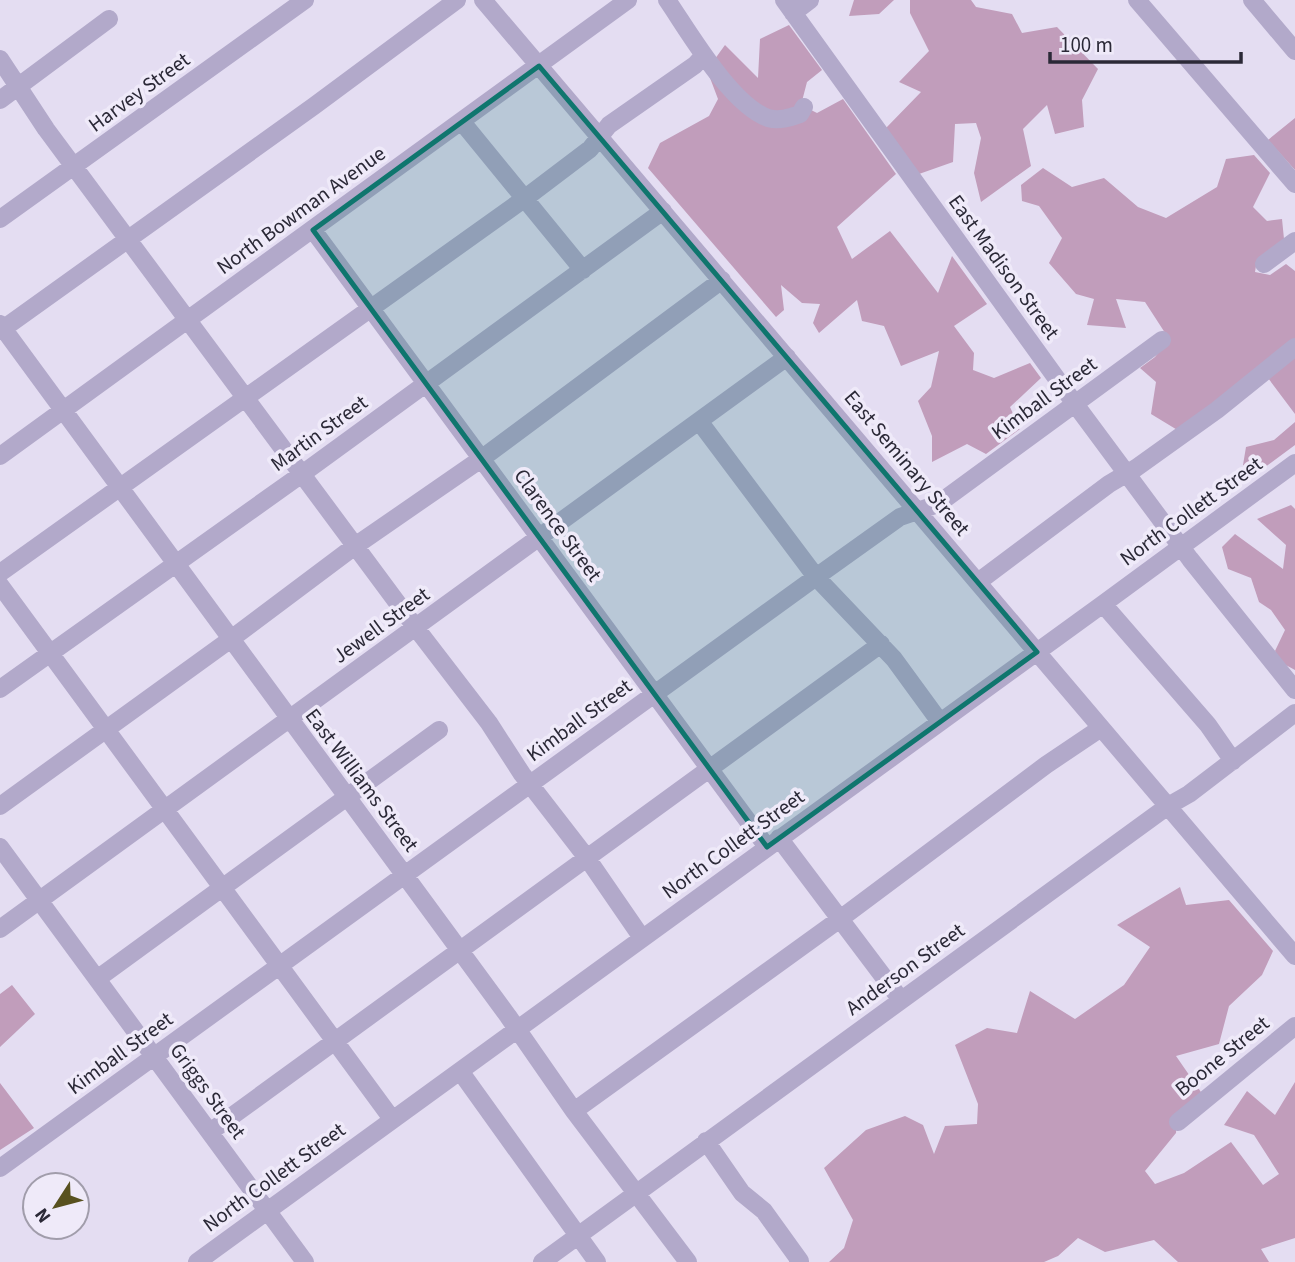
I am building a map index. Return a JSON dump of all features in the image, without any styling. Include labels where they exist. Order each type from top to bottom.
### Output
[{"type":"street","name":"Harvey Street","points":[[0,219],[304,0]]},
{"type":"street","points":[[1,328],[314,106],[457,0]]},
{"type":"street","name":"East Seminary Street","points":[[483,0],[1295,956]]},
{"type":"street","name":"North Bowman Avenue","points":[[0,456],[628,0]]},
{"type":"street","points":[[667,0],[704,55],[736,94],[765,117],[788,119],[800,114],[804,107]]},
{"type":"street","points":[[788,6],[810,0]]},
{"type":"street","points":[[1252,0],[1295,51]]},
{"type":"street","points":[[1144,3],[1295,184]]},
{"type":"street","name":"East Madison Street","points":[[788,6],[1074,404],[1180,546],[1295,690]]},
{"type":"street","points":[[0,100],[109,19]]},
{"type":"street","points":[[0,573],[524,199],[590,149],[599,136],[695,65],[704,55]]},
{"type":"street","points":[[0,59],[46,129],[489,723],[529,784],[587,858],[642,939]]},
{"type":"street","points":[[462,122],[583,270]]},
{"type":"street","name":"Martin Street","points":[[0,690],[663,211]]},
{"type":"street","name":"Clarence Street","points":[[313,230],[710,769],[840,919],[901,1000]]},
{"type":"street","points":[[1264,264],[1295,242]]},
{"type":"street","points":[[0,806],[355,546],[481,459],[722,280]]},
{"type":"street","name":"East Williams Street","points":[[1,328],[64,409],[460,950],[574,1111],[688,1262]]},
{"type":"street","name":"Kimball Street","points":[[0,1168],[900,517],[938,504],[1162,340]]},
{"type":"street","points":[[978,582],[1217,410],[1295,347]]},
{"type":"street","name":"Jewell Street","points":[[0,929],[787,357]]},
{"type":"street","points":[[699,421],[816,577],[881,643],[940,722]]},
{"type":"street","name":"North Collett Street","points":[[197,1262],[1295,463]]},
{"type":"street","points":[[0,585],[392,1119]]},
{"type":"street","points":[[1103,604],[1208,725],[1233,761]]},
{"type":"street","points":[[210,1132],[881,643]]},
{"type":"street","name":"Anderson Street","points":[[542,1262],[1168,806],[1189,794],[1295,713]]},
{"type":"street","points":[[574,1111],[840,919],[1046,765],[1101,728]]},
{"type":"street","points":[[97,979],[439,730]]},
{"type":"street","name":"Griggs Street","points":[[0,847],[305,1262]]},
{"type":"street","name":"Boone Street","points":[[1178,1122],[1295,1026]]},
{"type":"street","points":[[460,1071],[597,1262]]},
{"type":"street","points":[[706,1141],[742,1193],[764,1211],[800,1261],[798,1262]]},
{"type":"highlighted area","points":[[539,66],[1037,652],[767,847],[313,230]]},
{"type":"shaded area","points":[[854,0],[894,0],[879,14],[849,16]]},
{"type":"shaded area","points":[[910,0],[971,0],[976,7],[1012,14],[1022,33],[1057,27],[1098,69],[1082,100],[1084,127],[1055,134],[1047,105],[1023,129],[1031,166],[981,202],[974,173],[981,138],[976,123],[955,124],[953,162],[919,174],[886,128],[921,92],[899,82],[929,51],[910,13]]},
{"type":"shaded area","points":[[789,25],[822,70],[807,82],[801,105],[817,113],[843,99],[896,174],[837,227],[852,259],[890,231],[938,293],[952,256],[987,304],[954,326],[974,353],[973,370],[994,378],[1030,363],[1041,378],[1010,407],[1020,429],[986,454],[967,444],[932,462],[932,436],[918,401],[931,387],[939,351],[901,366],[884,326],[862,321],[857,300],[819,333],[813,323],[820,304],[802,303],[781,285],[784,310],[776,317],[648,168],[660,143],[709,116],[718,99],[707,70],[725,45],[758,78],[760,39]]},
{"type":"shaded area","points":[[1295,118],[1295,170],[1268,140]]},
{"type":"shaded area","points":[[1254,155],[1270,173],[1253,207],[1267,221],[1282,219],[1284,239],[1257,260],[1255,272],[1270,275],[1286,264],[1295,271],[1295,414],[1259,366],[1179,431],[1151,414],[1156,382],[1140,368],[1155,357],[1169,339],[1145,302],[1116,299],[1126,328],[1087,325],[1094,299],[1076,294],[1049,263],[1062,238],[1039,206],[1022,201],[1021,185],[1043,168],[1072,187],[1104,178],[1138,207],[1166,218],[1217,187],[1226,159]]},
{"type":"shaded area","points":[[1295,422],[1295,445],[1257,473],[1243,465],[1246,447],[1274,440]]},
{"type":"shaded area","points":[[1291,505],[1295,509],[1295,670],[1282,663],[1275,651],[1285,630],[1271,610],[1259,602],[1251,578],[1228,569],[1222,547],[1235,534],[1283,569],[1286,545],[1257,519]]},
{"type":"shaded area","points":[[1180,887],[1186,905],[1229,900],[1273,951],[1262,975],[1229,1006],[1219,1044],[1176,1056],[1203,1095],[1177,1116],[1176,1133],[1145,1171],[1155,1184],[1184,1173],[1231,1142],[1263,1185],[1279,1174],[1254,1135],[1224,1125],[1247,1091],[1275,1115],[1295,1082],[1295,1238],[1261,1249],[1269,1262],[1178,1262],[1154,1240],[1105,1252],[1078,1238],[1058,1256],[1044,1262],[829,1262],[844,1248],[853,1220],[824,1168],[866,1130],[905,1116],[923,1125],[934,1154],[945,1126],[977,1124],[978,1104],[955,1045],[987,1028],[1017,1033],[1030,991],[1075,1019],[1124,985],[1150,947],[1117,925]]},
{"type":"shaded area","points":[[12,985],[35,1014],[0,1047],[0,994]]},
{"type":"shaded area","points":[[0,1083],[34,1128],[0,1150]]}]
